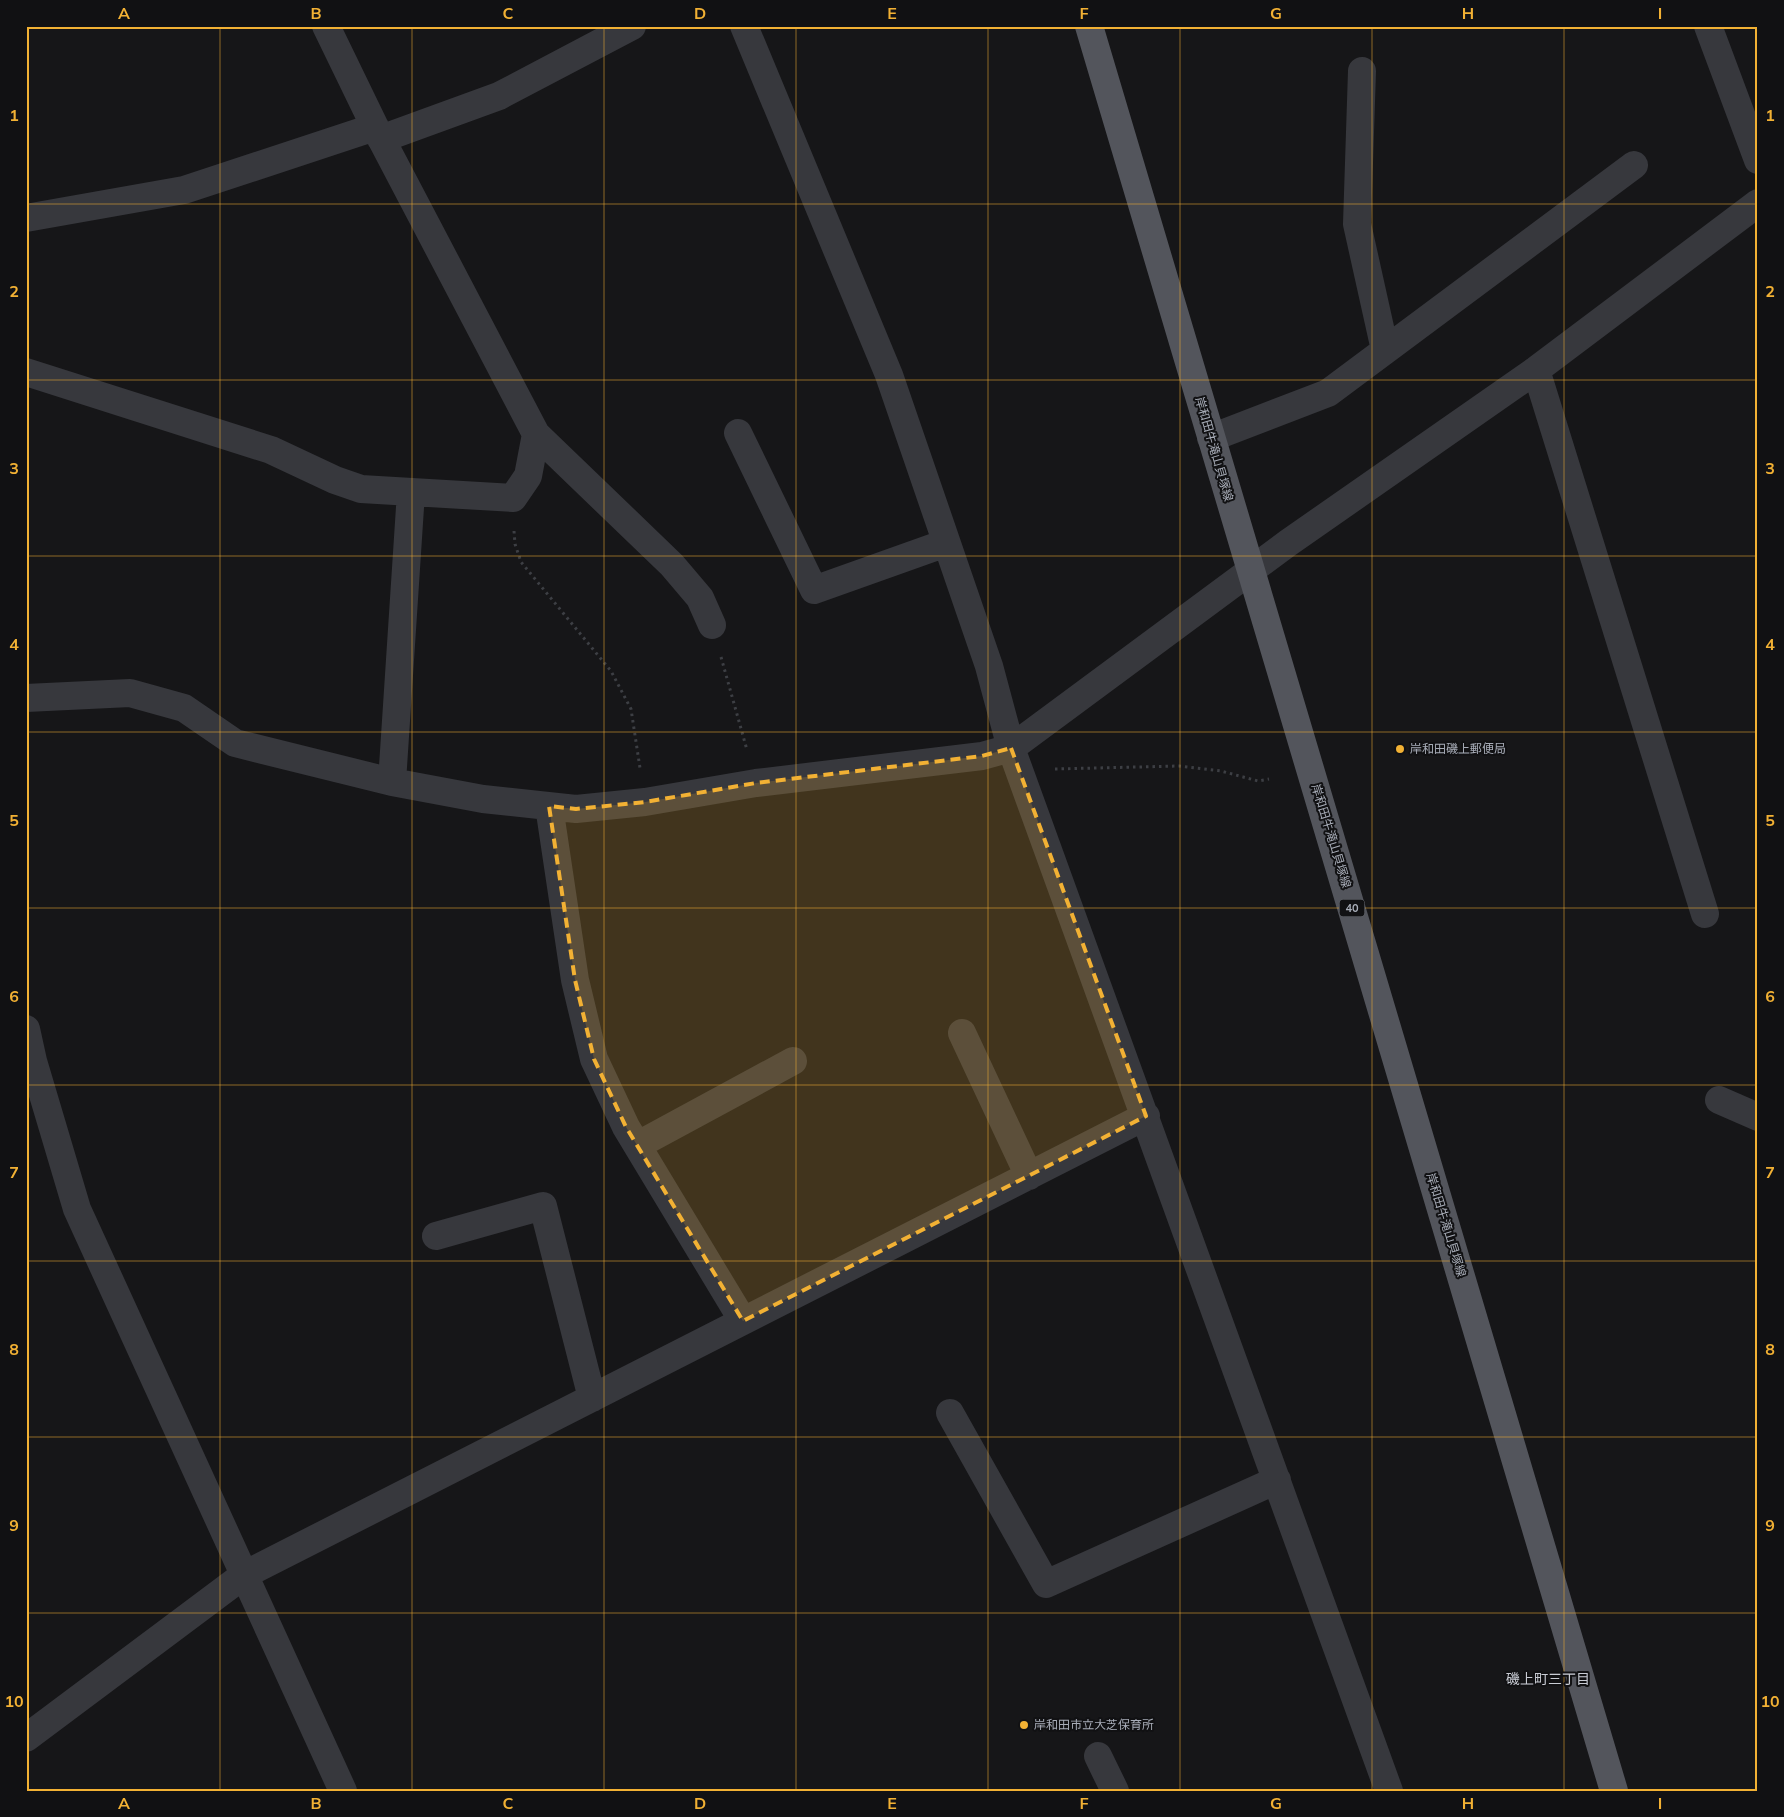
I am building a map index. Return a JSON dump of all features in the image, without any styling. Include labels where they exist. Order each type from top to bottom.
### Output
[{"type":"main road","name":"岸和田牛滝山貝塚線","points":[[1089,26],[1614,1791]]},
{"type":"street","points":[[326,26],[378,133],[536,434],[672,564],[700,598],[712,625]]},
{"type":"street","points":[[26,218],[184,190],[499,96],[632,26]]},
{"type":"street","points":[[744,26],[889,375],[989,666],[1015,759],[1146,1116],[1389,1791]]},
{"type":"street","points":[[1708,26],[1758,160]]},
{"type":"street","points":[[1362,71],[1357,224],[1385,350]]},
{"type":"street","points":[[1211,438],[1328,393],[1634,165]]},
{"type":"street","points":[[26,698],[130,693],[184,708],[235,744],[392,782],[483,799],[576,809],[645,802],[756,783],[982,756],[1015,759],[1251,570],[1536,370],[1758,203]]},
{"type":"street","points":[[1536,370],[1706,914]]},
{"type":"street","points":[[26,372],[272,450],[336,480],[361,489],[513,498],[528,476],[536,434]]},
{"type":"street","points":[[738,433],[814,590],[946,543]]},
{"type":"street","points":[[392,782],[411,492]]},
{"type":"street","points":[[549,806],[575,980],[594,1059],[626,1127],[743,1321]]},
{"type":"street","points":[[26,1029],[77,1209],[343,1791]]},
{"type":"street","points":[[962,1032],[1029,1176]]},
{"type":"street","points":[[638,1145],[793,1061]]},
{"type":"street","points":[[1719,1100],[1758,1117]]},
{"type":"street","points":[[26,1738],[244,1575],[1146,1116]]},
{"type":"street","points":[[436,1236],[543,1206],[592,1398]]},
{"type":"street","points":[[950,1413],[1046,1584],[1277,1480]]},
{"type":"street","points":[[1098,1756],[1115,1791]]},
{"type":"path","points":[[513,498],[515,544],[521,562],[611,671],[631,709],[645,802]]},
{"type":"path","points":[[712,625],[756,783]]},
{"type":"path","points":[[1015,759],[1179,766],[1221,771],[1258,781],[1269,779]]},
{"type":"highlighted area","points":[[1011,748],[1146,1116],[743,1321],[626,1127],[594,1059],[575,980],[549,806],[576,809],[645,802],[756,783],[982,756]]},
{"type":"place","name":"岸和田磯上郵便局","points":[[1400,749]]},
{"type":"place","name":"岸和田市立大芝保育所","points":[[1024,1725]]},
{"type":"district","name":"磯上町三丁目","points":[[1548,1679]]}]
